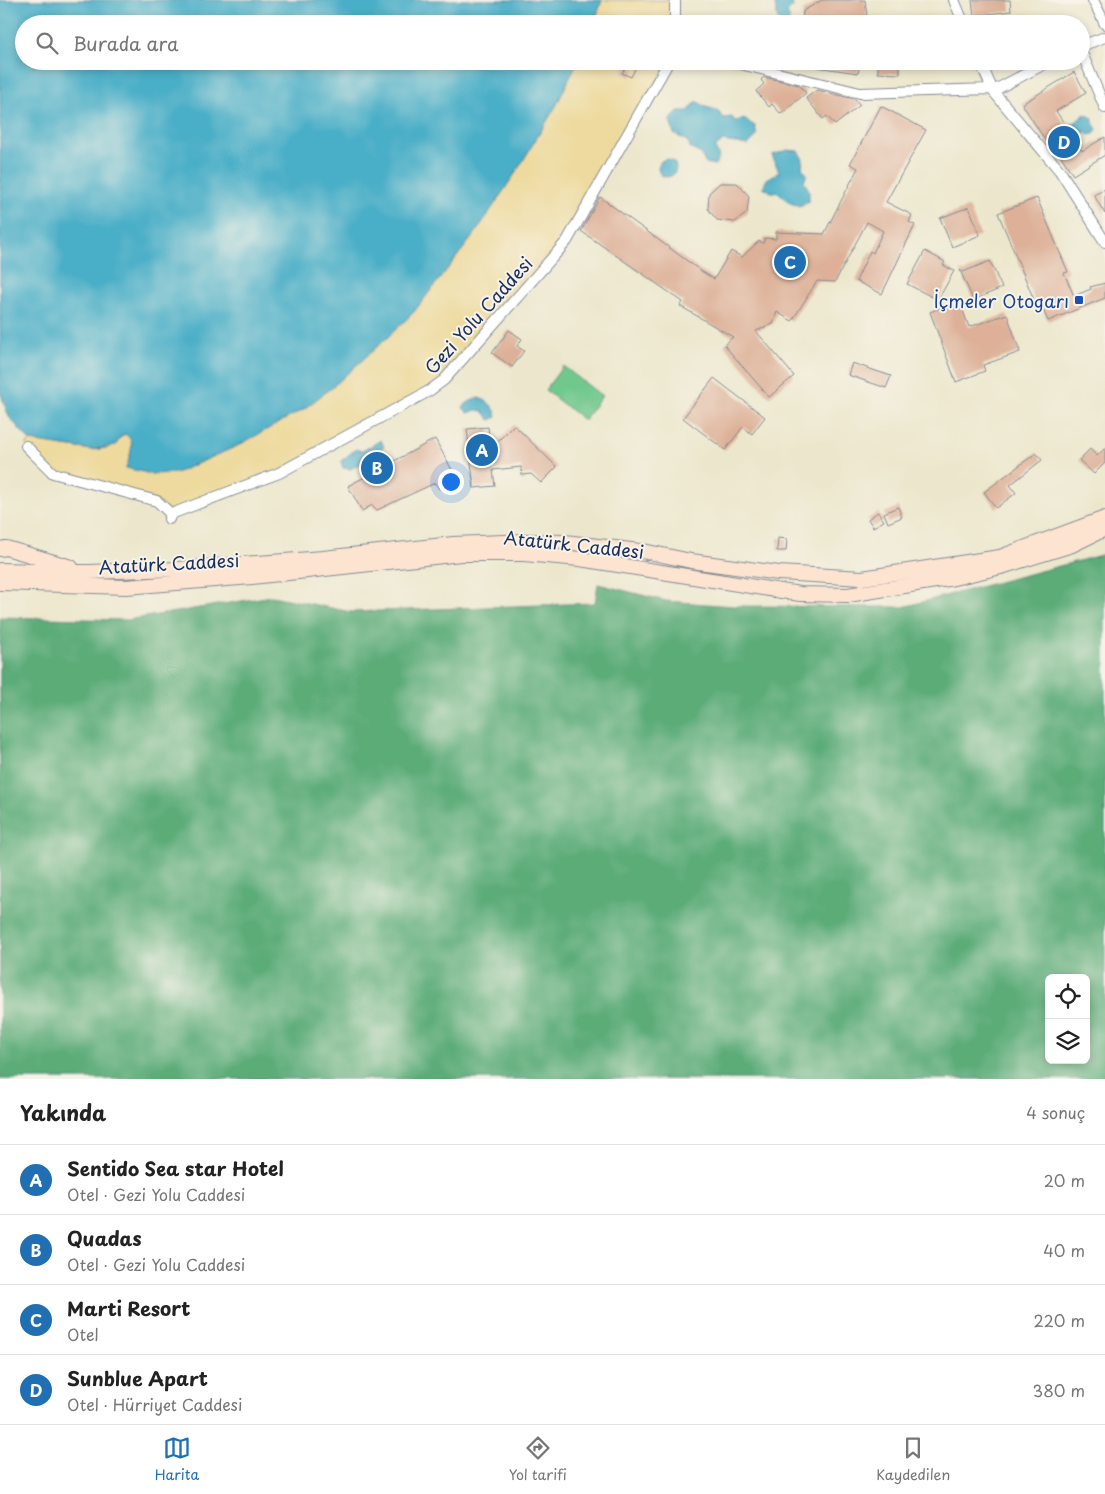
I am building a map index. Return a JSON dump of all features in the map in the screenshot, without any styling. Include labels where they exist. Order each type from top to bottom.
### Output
[{"type":"street","points":[[675,0],[675,15]]},
{"type":"street","points":[[954,0],[960,15]]},
{"type":"street","points":[[1093,0],[1105,24]]},
{"type":"street","points":[[1090,42],[1105,37]]},
{"type":"street","name":"Gezi Yolu Caddesi","points":[[26,446],[53,473],[157,501],[170,516],[279,473],[430,391],[444,380],[567,240],[664,70]]},
{"type":"street","points":[[765,70],[860,93],[992,90],[1032,70]]},
{"type":"street","points":[[984,70],[992,90],[1060,171],[1105,242]]},
{"type":"street","points":[[1089,70],[1105,108]]},
{"type":"street","name":"Atatürk Caddesi","points":[[0,570],[88,572],[178,569],[323,558],[453,544],[526,541],[565,542],[648,552],[691,561],[780,573],[862,578],[1000,557],[1105,518]]},
{"type":"street","name":"Atatürk Caddesi","points":[[0,583],[126,587],[261,576],[461,554],[524,554],[580,559],[800,594],[848,595],[954,578],[1001,567],[1072,545],[1105,529]]},
{"type":"street","points":[[0,549],[6,548],[88,572]]},
{"type":"green space","points":[[563,366],[602,396],[584,420],[545,390]]},
{"type":"green space","points":[[1105,554],[1105,1079],[0,1079],[0,617],[127,620],[272,596],[351,612],[595,603],[598,584],[666,601],[733,606],[903,607]]},
{"type":"sand","points":[[602,0],[675,0],[675,15],[597,15]]},
{"type":"sand","points":[[574,70],[664,70],[567,241],[444,380],[279,473],[171,514],[157,501],[53,473],[26,446],[30,441],[92,450],[108,448],[125,434],[129,436],[132,443],[176,473],[237,446],[304,409],[337,383],[413,313],[474,235],[516,172],[556,106]]},
{"type":"water","points":[[0,0],[602,0],[597,15],[15,15],[15,70],[574,70],[556,106],[516,172],[474,235],[413,313],[337,383],[304,409],[237,446],[176,473],[151,474],[126,468],[131,441],[125,434],[120,437],[116,445],[92,450],[30,441],[9,417],[0,392]]},
{"type":"water","points":[[777,0],[792,0],[793,7],[787,12],[788,15],[777,15],[775,5]]},
{"type":"water","points":[[697,101],[706,107],[717,110],[723,118],[732,117],[735,121],[744,119],[755,126],[757,136],[748,145],[723,141],[715,148],[719,157],[715,165],[705,163],[701,154],[691,149],[687,141],[674,134],[670,121],[678,111],[688,111]]},
{"type":"water","points":[[1085,114],[1093,118],[1093,123],[1097,129],[1094,134],[1080,133],[1072,125]]},
{"type":"water","points":[[788,150],[798,151],[803,159],[802,168],[807,174],[804,181],[809,190],[809,201],[800,206],[790,203],[778,192],[771,192],[763,187],[767,179],[779,172],[772,155]]},
{"type":"water","points":[[663,159],[671,159],[676,164],[674,175],[663,177],[658,172],[658,164]]},
{"type":"water","points":[[477,398],[490,404],[495,410],[497,417],[490,420],[483,411],[476,410],[468,413],[463,408],[467,403]]},
{"type":"water","points":[[381,440],[384,447],[366,457],[366,461],[350,469],[343,468],[341,461],[356,449],[362,451]]},
{"type":"building","points":[[822,0],[865,0],[867,15],[803,15],[803,11]]},
{"type":"building","points":[[972,0],[1010,0],[1011,11],[974,15]]},
{"type":"building","points":[[624,70],[634,70],[631,77],[622,73]]},
{"type":"building","points":[[837,70],[859,70],[858,73]]},
{"type":"building","points":[[878,70],[900,70],[900,74],[878,73]]},
{"type":"building","points":[[1074,72],[1086,93],[1056,111],[1082,151],[1105,137],[1105,155],[1073,175],[1052,142],[1047,143],[1022,104]]},
{"type":"building","points":[[764,77],[799,85],[806,93],[781,114],[772,104],[769,107],[756,91],[764,84],[761,80]]},
{"type":"building","points":[[817,90],[855,99],[860,105],[835,125],[827,116],[823,119],[806,98]]},
{"type":"building","points":[[881,106],[926,130],[886,202],[912,215],[909,222],[915,225],[882,294],[856,281],[870,251],[873,253],[883,231],[867,222],[835,282],[817,281],[792,321],[777,312],[773,324],[756,331],[794,376],[769,397],[724,345],[733,337],[680,306],[683,302],[581,231],[600,197],[714,279],[731,251],[742,257],[759,241],[763,243],[765,238],[776,239],[776,232],[824,234],[858,168],[850,164]]},
{"type":"building","points":[[720,183],[737,183],[749,196],[747,213],[735,222],[717,220],[708,209],[709,193]]},
{"type":"building","points":[[1105,189],[1105,214],[1094,195]]},
{"type":"building","points":[[1037,198],[1068,272],[1064,273],[1074,296],[1091,289],[1090,287],[1105,283],[1105,298],[1048,321],[1041,305],[1037,307],[998,213]]},
{"type":"building","points":[[969,207],[980,235],[952,247],[940,218]]},
{"type":"building","points":[[925,251],[945,262],[943,265],[954,271],[938,300],[907,284]]},
{"type":"building","points":[[990,261],[1002,288],[973,300],[960,270],[963,272]]},
{"type":"building","points":[[959,300],[969,327],[1007,314],[1020,352],[983,365],[985,371],[956,382],[930,312]]},
{"type":"building","points":[[509,330],[522,339],[517,346],[524,351],[512,367],[492,353]]},
{"type":"building","points":[[852,363],[891,376],[886,388],[848,375]]},
{"type":"building","points":[[714,378],[765,417],[752,434],[743,427],[725,450],[683,418]]},
{"type":"building","points":[[514,425],[557,467],[541,483],[531,474],[522,475],[521,467],[493,470],[495,486],[474,488],[467,429],[488,427],[490,449]]},
{"type":"building","points":[[435,439],[457,479],[439,489],[435,483],[377,510],[372,505],[362,511],[348,486]]},
{"type":"building","points":[[1105,448],[1105,463],[1094,474],[1079,460],[1090,449],[1097,456]]},
{"type":"building","points":[[1036,453],[1042,460],[1010,485],[1016,493],[996,508],[984,492]]},
{"type":"building","points":[[898,507],[902,517],[888,523],[884,513]]},
{"type":"building","points":[[878,512],[884,521],[873,527],[868,519]]},
{"type":"building","points":[[778,538],[787,539],[786,551],[777,551]]},
{"type":"place","name":"Sunblue Apart","points":[[1064,142]]},
{"type":"place","name":"Marti Resort","points":[[790,262]]},
{"type":"place","name":"İçmeler Otogarı","points":[[1079,300]]},
{"type":"place","name":"Sentido Sea star Hotel","points":[[482,450]]},
{"type":"place","name":"Quadas","points":[[377,468]]}]
